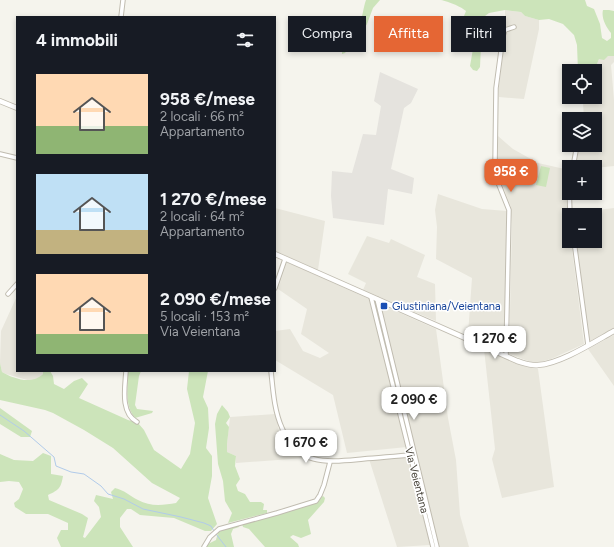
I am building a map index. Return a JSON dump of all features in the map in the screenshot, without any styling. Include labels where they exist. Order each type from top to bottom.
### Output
[{"type":"street","points":[[121,16],[123,0]]},
{"type":"street","points":[[506,356],[509,210],[508,204],[497,180],[494,165],[496,88],[502,36],[506,30],[514,27]]},
{"type":"street","points":[[0,101],[16,108]]},
{"type":"street","points":[[0,154],[16,158]]},
{"type":"street","points":[[575,248],[588,345]]},
{"type":"street","points":[[276,254],[506,356],[528,364],[541,365],[563,358],[614,331]]},
{"type":"street","points":[[276,285],[285,259]]},
{"type":"street","points":[[8,294],[16,285]]},
{"type":"street","name":"Via Veientana","points":[[371,297],[437,547]]},
{"type":"street","name":"Via Veientana","points":[[377,299],[433,547]]},
{"type":"street","points":[[126,372],[126,409],[132,418],[137,422]]},
{"type":"street","points":[[271,372],[277,412],[285,435],[296,449],[306,456],[316,460],[330,462],[412,454]]},
{"type":"street","points":[[204,547],[210,537],[219,529],[314,501],[318,498],[322,490],[330,462]]},
{"type":"shaded area","points":[[505,10],[521,12],[525,16],[539,20],[539,29],[524,99],[499,97],[503,52],[506,52]]},
{"type":"shaded area","points":[[614,56],[614,62],[611,65],[614,100],[614,166],[602,167],[602,160],[576,160],[577,152],[602,152],[602,112],[584,112],[583,104],[602,104],[602,64],[597,64],[599,59]]},
{"type":"shaded area","points":[[380,72],[418,89],[411,103],[404,108],[391,169],[414,178],[412,194],[388,189],[384,225],[333,218],[331,196],[332,171],[352,173],[363,134],[376,135],[381,106],[374,101]]},
{"type":"shaded area","points":[[498,136],[513,149],[538,163],[562,168],[562,200],[567,200],[567,208],[562,208],[562,248],[572,248],[584,344],[551,359],[540,362],[531,362],[509,354],[512,224],[511,207],[497,171]]},
{"type":"shaded area","points":[[438,194],[482,209],[507,211],[504,353],[468,334],[472,278],[436,259],[437,227],[435,210]]},
{"type":"shaded area","points":[[276,208],[325,221],[318,270],[276,251]]},
{"type":"shaded area","points":[[614,208],[614,330],[589,342],[577,248],[602,248],[602,209]]},
{"type":"shaded area","points":[[367,236],[389,243],[391,239],[425,255],[417,277],[435,284],[436,321],[363,290],[366,283],[348,274]]},
{"type":"shaded area","points":[[287,262],[369,299],[407,447],[347,453],[333,395],[276,361],[276,331],[290,329],[303,351],[320,358],[329,353],[301,334],[307,309],[278,289]]},
{"type":"shaded area","points":[[16,298],[16,372],[43,372],[39,378],[31,381],[2,372],[0,363],[1,331]]},
{"type":"shaded area","points":[[380,304],[436,329],[448,418],[456,460],[460,515],[469,547],[439,547]]},
{"type":"shaded area","points":[[614,335],[614,386],[588,349]]},
{"type":"shaded area","points":[[484,349],[526,367],[538,369],[554,487],[502,498],[492,459],[495,449]]},
{"type":"shaded area","points":[[275,414],[279,431],[286,442],[305,458],[236,463],[236,456],[227,452],[230,417]]},
{"type":"shaded area","points":[[408,456],[430,545],[397,547],[369,459]]},
{"type":"green space","points":[[366,0],[380,0],[373,8],[366,26],[366,16],[361,16]]},
{"type":"green space","points":[[440,0],[585,0],[587,6],[594,9],[600,24],[602,38],[607,41],[611,38],[611,33],[604,22],[603,10],[614,11],[614,56],[608,56],[604,60],[599,59],[597,64],[578,64],[577,45],[574,35],[563,24],[549,19],[539,20],[525,16],[521,12],[505,10],[489,13],[485,16],[464,16],[466,11],[446,1]]},
{"type":"green space","points":[[472,52],[481,52],[480,67],[477,71],[473,70],[470,66]]},
{"type":"green space","points":[[541,166],[550,168],[546,187],[536,185]]},
{"type":"green space","points":[[0,363],[2,372],[17,379],[34,379],[43,374],[43,372],[51,372],[53,376],[54,384],[64,389],[74,381],[82,378],[88,384],[79,398],[138,423],[144,430],[154,450],[181,469],[190,454],[195,423],[187,389],[189,372],[208,372],[203,397],[208,408],[209,428],[206,448],[212,456],[212,476],[208,498],[217,524],[211,531],[205,531],[174,518],[140,515],[131,509],[127,509],[120,518],[120,527],[133,547],[61,547],[57,538],[61,530],[68,530],[68,523],[48,514],[26,514],[15,507],[14,503],[19,499],[23,489],[19,482],[0,482],[0,454],[14,460],[33,461],[43,453],[51,456],[51,474],[63,476],[59,488],[55,492],[48,495],[49,500],[88,518],[83,537],[85,538],[101,517],[99,507],[94,501],[96,495],[113,499],[111,492],[115,488],[147,504],[157,505],[176,503],[180,498],[152,483],[113,448],[53,413],[0,400]]},
{"type":"green space","points":[[128,372],[141,372],[135,405],[137,409],[153,411],[152,413],[135,418],[129,407],[127,396]]},
{"type":"green space","points":[[222,405],[230,417],[226,423],[229,427],[227,452],[236,456],[235,466],[240,479],[236,485],[238,491],[245,494],[250,502],[261,502],[264,504],[263,510],[267,510],[267,513],[228,523],[232,513],[225,501],[223,481],[218,464],[215,424],[217,414]]},
{"type":"green space","points":[[0,408],[32,431],[30,437],[21,437],[0,424]]},
{"type":"green space","points":[[323,496],[325,498],[324,502],[308,520],[311,534],[301,538],[293,535],[290,537],[298,544],[299,547],[265,547],[249,529],[243,527],[242,524],[315,502]]},
{"type":"green space","points":[[238,524],[239,527],[233,529],[231,534],[234,547],[205,547],[216,540],[218,532]]},
{"type":"waterway","points":[[0,415],[24,431],[54,457],[56,466],[71,472],[84,474],[101,486],[108,494],[124,499],[143,509],[204,523],[211,526],[214,531]]},
{"type":"waterway","points":[[216,534],[226,547]]},
{"type":"place","name":"Giustiniana/Veientana","points":[[384,306]]}]
